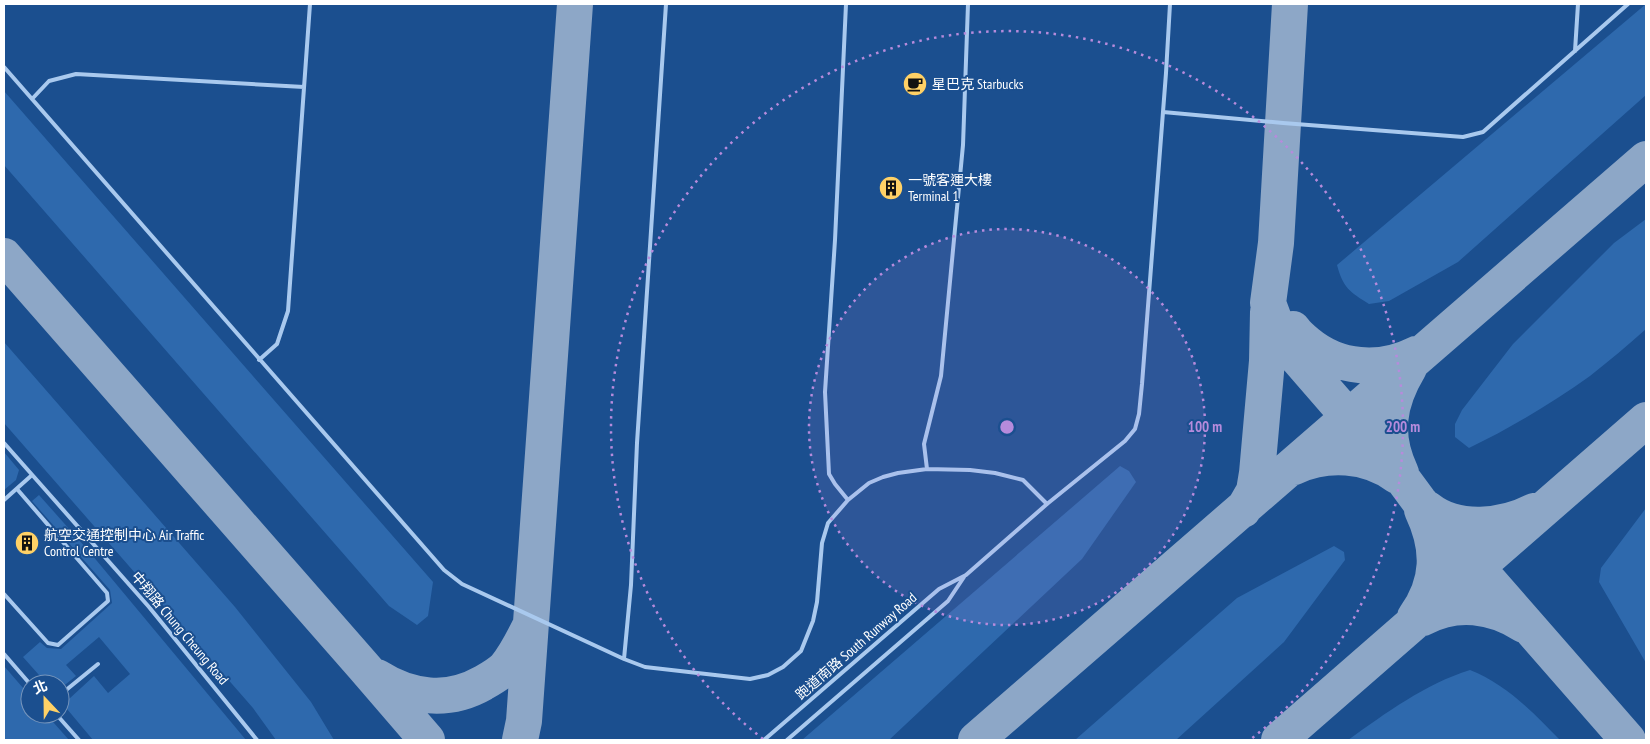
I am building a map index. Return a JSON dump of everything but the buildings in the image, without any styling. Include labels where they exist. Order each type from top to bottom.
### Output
[{"type":"lane","points":[[259,360],[277,344],[288,311],[310,4]]},
{"type":"lane","points":[[624,659],[631,585],[640,396],[666,4]]},
{"type":"lane","points":[[846,4],[835,240],[825,392],[828,474],[848,500]]},
{"type":"lane","points":[[927,469],[924,444],[940,376],[963,145],[968,4]]},
{"type":"lane","name":"跑道南路 South Runway Road","points":[[787,740],[948,601],[966,576],[1047,504],[1125,441],[1135,429],[1142,384],[1170,4]]},
{"type":"lane","points":[[1575,51],[1578,4]]},
{"type":"lane","points":[[1163,112],[1463,137],[1483,132],[1628,4]]},
{"type":"lane","points":[[4,67],[444,570],[462,584],[624,659],[645,667],[750,679],[783,667],[801,651],[808,636],[817,602],[824,532],[828,523],[848,500],[869,483],[883,477],[927,469],[970,470],[995,473],[1023,480],[1047,504]]},
{"type":"lane","points":[[32,99],[49,81],[76,74],[304,87]]},
{"type":"lane","name":"中翔路 Chung Cheung Road","points":[[4,443],[149,607],[256,740]]},
{"type":"lane","points":[[4,500],[32,475]]},
{"type":"lane","points":[[4,594],[48,643],[58,645],[108,601],[107,592],[16,489]]},
{"type":"lane","name":"跑道南路 South Runway Road","points":[[764,740],[939,589],[966,576]]},
{"type":"lane","points":[[4,654],[21,674]]},
{"type":"lane","points":[[70,687],[98,664]]},
{"type":"lane","points":[[65,724],[79,740]]},
{"type":"shaded area","points":[[1646,4],[1646,95],[1458,262],[1389,301],[1369,304],[1348,289],[1337,265]]},
{"type":"shaded area","points":[[4,91],[433,582],[428,616],[417,625],[389,606],[4,165]]},
{"type":"shaded area","points":[[1646,219],[1646,329],[1590,376],[1516,424],[1469,448],[1455,437],[1455,424],[1462,410],[1513,344],[1614,243]]},
{"type":"shaded area","points":[[4,342],[235,607],[311,702],[334,740],[276,740],[253,708],[4,423]]},
{"type":"shaded area","points":[[4,452],[19,470],[16,480],[4,490]]},
{"type":"shaded area","points":[[1120,466],[1129,471],[1136,482],[1082,559],[889,740],[802,740]]},
{"type":"shaded area","points":[[39,495],[87,549],[246,740],[93,740],[70,713],[70,698],[94,676],[108,693],[130,674],[99,637],[66,665],[76,676],[70,681],[70,674],[38,674],[23,657],[40,642],[47,648],[61,649],[112,603],[110,590],[32,501]]},
{"type":"shaded area","points":[[1646,508],[1646,663],[1599,582],[1601,568]]},
{"type":"shaded area","points":[[1334,546],[1344,552],[1345,560],[1284,642],[1176,740],[1075,740],[1237,598]]},
{"type":"shaded area","points":[[4,666],[20,684],[20,724],[55,724],[69,740],[4,740]]},
{"type":"shaded area","points":[[1470,670],[1496,683],[1519,700],[1560,740],[1348,740],[1422,691]]},
{"type":"taxiway","points":[[520,740],[524,721],[575,4]]},
{"type":"taxiway","points":[[1290,4],[1276,243],[1268,303],[1275,322],[1293,353],[1405,482],[1419,501],[1628,740]]},
{"type":"taxiway","points":[[976,740],[1646,159]]},
{"type":"taxiway","points":[[4,256],[427,740]]},
{"type":"taxiway","points":[[1243,510],[1254,491],[1257,473],[1267,361],[1268,312]]},
{"type":"taxiway","points":[[1293,329],[1319,352],[1346,363],[1360,365],[1388,364],[1416,354]]},
{"type":"taxiway","points":[[1401,473],[1392,445],[1390,419],[1396,394],[1409,368]]},
{"type":"taxiway","points":[[1279,740],[1646,420]]},
{"type":"taxiway","points":[[1294,467],[1320,459],[1333,457],[1347,458],[1373,463],[1397,476]]},
{"type":"taxiway","points":[[1428,509],[1452,521],[1480,525],[1508,521],[1534,511]]},
{"type":"taxiway","points":[[1415,617],[1429,591],[1435,565],[1432,538],[1422,510]]},
{"type":"taxiway","points":[[1423,618],[1448,609],[1474,607],[1500,613],[1524,625]]},
{"type":"taxiway","points":[[377,677],[403,690],[429,695],[443,695],[470,689],[483,683],[505,668],[529,628]]},
{"type":"place","name":"星巴克 Starbucks","points":[[915,84]]},
{"type":"place","name":"一號客運大樓 Terminal 1","points":[[891,188]]},
{"type":"place","name":"航空交通控制中心 Air Traffic Control Centre","points":[[27,543]]}]
